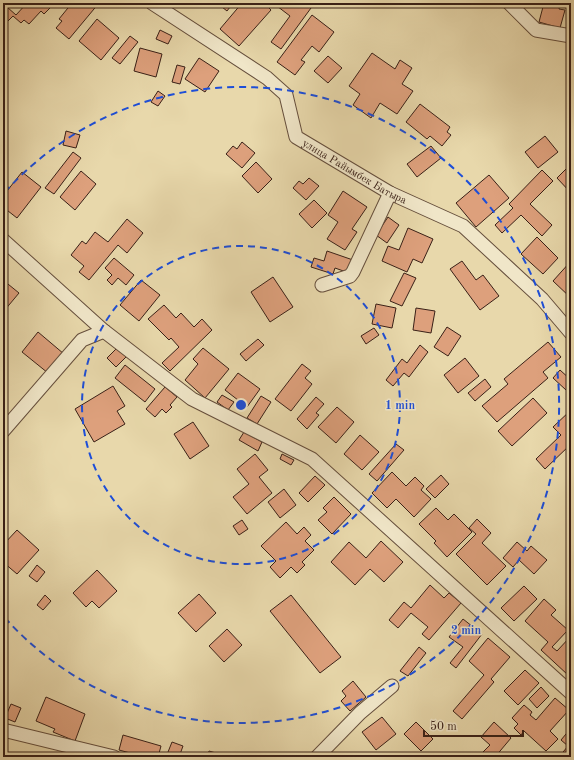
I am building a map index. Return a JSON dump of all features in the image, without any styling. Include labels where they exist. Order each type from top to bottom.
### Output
[{"type":"street","name":"улица Райымбек Батыра","points":[[152,3],[267,78],[286,95],[296,137],[390,193],[463,226],[542,299],[571,333]]},
{"type":"street","points":[[509,3],[536,30],[571,36]]},
{"type":"street","points":[[322,285],[350,276],[353,272],[390,193]]},
{"type":"street","points":[[3,240],[104,331],[192,399],[312,459],[571,693]]},
{"type":"street","points":[[3,431],[82,340],[104,331]]},
{"type":"street","points":[[317,757],[360,713],[392,686]]},
{"type":"street","points":[[3,730],[114,757]]},
{"type":"building","points":[[27,3],[33,5],[35,3],[55,3],[44,14],[41,11],[29,24],[24,20],[21,23],[13,16],[3,26],[3,11],[7,7],[16,15]]},
{"type":"building","points":[[72,3],[99,3],[69,39],[56,28],[62,21],[59,19]]},
{"type":"building","points":[[217,3],[233,3],[227,11]]},
{"type":"building","points":[[242,3],[264,3],[271,10],[239,46],[220,29]]},
{"type":"building","points":[[273,3],[304,3],[311,8],[281,49],[271,42],[290,16]]},
{"type":"building","points":[[544,3],[560,4],[559,9],[565,10],[560,28],[539,22]]},
{"type":"building","points":[[312,15],[334,32],[319,52],[312,46],[301,60],[305,62],[295,75],[277,62]]},
{"type":"building","points":[[97,19],[119,38],[101,60],[79,41]]},
{"type":"building","points":[[160,30],[172,36],[168,44],[156,39]]},
{"type":"building","points":[[130,36],[138,42],[120,64],[112,58]]},
{"type":"building","points":[[140,48],[162,54],[156,77],[134,71]]},
{"type":"building","points":[[372,53],[395,69],[400,60],[412,68],[402,84],[413,91],[397,114],[380,103],[371,118],[353,105],[360,94],[349,86]]},
{"type":"building","points":[[328,56],[342,68],[328,83],[314,71]]},
{"type":"building","points":[[199,58],[219,71],[205,92],[185,79]]},
{"type":"building","points":[[177,65],[185,67],[180,84],[172,82]]},
{"type":"building","points":[[158,91],[165,96],[158,106],[151,102]]},
{"type":"building","points":[[420,104],[450,127],[447,132],[451,135],[442,146],[430,136],[427,139],[406,122]]},
{"type":"building","points":[[66,131],[80,135],[76,148],[63,145]]},
{"type":"building","points":[[545,136],[558,152],[538,168],[525,152]]},
{"type":"building","points":[[242,142],[255,153],[242,168],[226,154],[233,146],[237,149]]},
{"type":"building","points":[[431,146],[441,158],[417,177],[407,164]]},
{"type":"building","points":[[73,152],[81,158],[54,194],[45,188]]},
{"type":"building","points":[[256,162],[272,179],[258,193],[242,176]]},
{"type":"building","points":[[571,164],[571,193],[557,178]]},
{"type":"building","points":[[542,170],[553,181],[530,204],[552,225],[542,236],[521,215],[502,233],[495,225],[513,208],[509,204]]},
{"type":"building","points":[[81,171],[96,184],[75,210],[60,197]]},
{"type":"building","points":[[22,172],[41,187],[17,218],[3,207],[3,188],[7,191]]},
{"type":"building","points":[[489,175],[509,198],[476,227],[456,203]]},
{"type":"building","points":[[309,178],[319,186],[306,200],[293,188],[299,181],[303,184]]},
{"type":"building","points":[[343,191],[367,207],[352,229],[357,232],[345,250],[327,239],[338,222],[328,215]]},
{"type":"building","points":[[314,200],[327,213],[312,228],[299,214]]},
{"type":"building","points":[[388,217],[399,225],[387,243],[376,235]]},
{"type":"building","points":[[127,219],[143,233],[127,253],[118,245],[89,280],[79,272],[84,266],[71,255],[82,241],[86,244],[95,232],[108,242]]},
{"type":"building","points":[[408,228],[433,239],[422,263],[413,259],[407,272],[382,261],[388,246],[399,250]]},
{"type":"building","points":[[537,237],[558,258],[543,274],[521,254]]},
{"type":"building","points":[[327,251],[353,260],[349,273],[335,268],[333,274],[311,267],[314,258],[324,261]]},
{"type":"building","points":[[114,258],[134,275],[126,285],[118,278],[112,285],[107,280],[112,275],[105,268]]},
{"type":"building","points":[[462,261],[476,280],[483,275],[499,296],[480,310],[450,269]]},
{"type":"building","points":[[571,261],[571,298],[553,281]]},
{"type":"building","points":[[404,273],[416,278],[402,306],[390,301]]},
{"type":"building","points":[[273,277],[293,307],[270,322],[251,292]]},
{"type":"building","points":[[3,280],[19,293],[4,311],[3,311]]},
{"type":"building","points":[[141,280],[160,295],[139,321],[120,305]]},
{"type":"building","points":[[376,304],[396,308],[392,328],[372,324]]},
{"type":"building","points":[[164,305],[176,318],[181,313],[194,327],[202,319],[212,330],[170,371],[162,363],[179,347],[171,338],[169,340],[148,319]]},
{"type":"building","points":[[416,308],[435,311],[431,333],[413,330]]},
{"type":"building","points":[[447,327],[461,336],[448,356],[434,347]]},
{"type":"building","points":[[374,328],[379,335],[366,344],[361,336]]},
{"type":"building","points":[[38,332],[64,354],[48,373],[22,352]]},
{"type":"building","points":[[258,339],[264,345],[246,361],[240,354]]},
{"type":"building","points":[[548,342],[561,357],[543,372],[548,378],[497,422],[482,406],[508,384],[504,379]]},
{"type":"building","points":[[420,345],[428,352],[409,377],[404,373],[393,386],[386,380],[402,359],[407,363]]},
{"type":"building","points":[[117,348],[126,357],[116,367],[107,358]]},
{"type":"building","points":[[203,348],[229,369],[205,398],[185,380],[198,364],[193,359]]},
{"type":"building","points":[[465,358],[479,376],[458,393],[444,375]]},
{"type":"building","points":[[302,364],[311,371],[305,378],[312,384],[291,411],[275,399]]},
{"type":"building","points":[[125,365],[155,389],[145,402],[115,378]]},
{"type":"building","points":[[560,370],[571,380],[571,385],[566,390],[553,378]]},
{"type":"building","points":[[238,373],[260,389],[247,407],[225,390]]},
{"type":"building","points":[[485,379],[491,387],[475,401],[468,393]]},
{"type":"building","points":[[113,386],[125,406],[117,411],[125,424],[94,442],[75,409]]},
{"type":"building","points":[[165,387],[177,397],[170,405],[172,407],[166,413],[162,409],[155,417],[146,409]]},
{"type":"building","points":[[222,395],[234,402],[228,410],[217,402]]},
{"type":"building","points":[[261,396],[271,402],[257,424],[247,418]]},
{"type":"building","points":[[316,397],[324,404],[316,413],[319,415],[307,429],[297,419]]},
{"type":"building","points":[[533,398],[547,413],[512,446],[498,431]]},
{"type":"building","points":[[337,407],[354,422],[336,443],[318,427]]},
{"type":"building","points":[[571,410],[571,444],[545,469],[536,459],[561,435],[553,427]]},
{"type":"building","points":[[193,422],[209,446],[190,459],[174,434]]},
{"type":"building","points":[[244,432],[262,442],[258,451],[239,440]]},
{"type":"building","points":[[360,435],[379,452],[362,470],[344,454]]},
{"type":"building","points":[[396,444],[404,450],[377,481],[369,474]]},
{"type":"building","points":[[255,454],[268,470],[259,477],[272,493],[247,514],[233,497],[249,484],[237,469]]},
{"type":"building","points":[[282,454],[294,460],[291,465],[280,459]]},
{"type":"building","points":[[392,472],[406,486],[415,477],[424,486],[421,490],[431,499],[414,517],[396,499],[387,508],[372,493]]},
{"type":"building","points":[[441,475],[449,484],[435,498],[426,489]]},
{"type":"building","points":[[315,476],[325,485],[308,502],[299,493]]},
{"type":"building","points":[[284,489],[296,505],[280,518],[268,502]]},
{"type":"building","points":[[334,497],[351,514],[332,534],[318,520],[327,512],[323,508]]},
{"type":"building","points":[[436,508],[448,520],[454,514],[472,532],[447,557],[434,543],[436,541],[419,524]]},
{"type":"building","points":[[477,519],[491,533],[482,543],[506,566],[487,585],[456,554],[476,534],[469,528]]},
{"type":"building","points":[[242,520],[248,529],[239,535],[233,526]]},
{"type":"building","points":[[286,522],[297,534],[304,527],[311,535],[305,541],[314,550],[302,562],[305,565],[297,573],[291,567],[280,578],[270,567],[276,561],[261,546]]},
{"type":"building","points":[[17,530],[39,550],[17,574],[3,562],[3,545]]},
{"type":"building","points":[[381,541],[403,562],[384,582],[370,569],[355,585],[331,562],[349,542],[366,558]]},
{"type":"building","points":[[517,542],[527,551],[531,546],[547,560],[534,574],[519,560],[513,567],[503,558]]},
{"type":"building","points":[[37,565],[45,572],[37,582],[29,576]]},
{"type":"building","points":[[97,570],[117,591],[99,608],[92,601],[86,607],[73,593]]},
{"type":"building","points":[[430,585],[444,598],[449,593],[461,603],[429,640],[422,634],[428,627],[411,613],[398,628],[389,620],[404,602],[411,608]]},
{"type":"building","points":[[524,586],[537,599],[514,621],[501,608]]},
{"type":"building","points":[[199,594],[216,613],[196,632],[178,613]]},
{"type":"building","points":[[45,595],[51,601],[43,610],[37,605]]},
{"type":"building","points":[[291,595],[341,657],[320,673],[270,611]]},
{"type":"building","points":[[544,599],[556,610],[551,615],[568,630],[552,647],[557,651],[571,636],[571,672],[568,675],[541,650],[548,642],[525,621]]},
{"type":"building","points":[[463,619],[482,634],[456,668],[450,663],[463,647],[449,637]]},
{"type":"building","points":[[227,629],[242,645],[224,662],[209,646]]},
{"type":"building","points":[[488,638],[510,657],[491,679],[494,682],[462,719],[453,711],[484,675],[469,661]]},
{"type":"building","points":[[419,647],[426,653],[408,676],[400,671]]},
{"type":"building","points":[[525,670],[539,683],[518,705],[504,691]]},
{"type":"building","points":[[353,681],[366,697],[350,711],[341,701],[346,696],[342,691]]},
{"type":"building","points":[[541,687],[549,696],[537,708],[529,699]]},
{"type":"building","points":[[46,697],[85,714],[75,741],[53,732],[55,729],[36,721]]},
{"type":"building","points":[[555,698],[569,710],[550,731],[558,739],[546,751],[524,731],[521,735],[514,728],[518,724],[512,718],[524,705],[532,712],[530,715],[536,720]]},
{"type":"building","points":[[11,704],[21,708],[15,722],[5,718]]},
{"type":"building","points":[[382,717],[396,734],[376,750],[362,732]]},
{"type":"building","points":[[416,722],[433,739],[421,751],[404,734]]},
{"type":"building","points":[[494,722],[511,738],[495,757],[489,757],[483,752],[490,745],[481,737]]},
{"type":"building","points":[[571,728],[571,757],[559,757],[568,746],[561,740]]},
{"type":"building","points":[[123,735],[161,746],[158,757],[145,757],[119,750]]},
{"type":"building","points":[[172,742],[183,746],[179,757],[166,757]]},
{"type":"building","points":[[209,751],[230,757],[207,757]]}]
